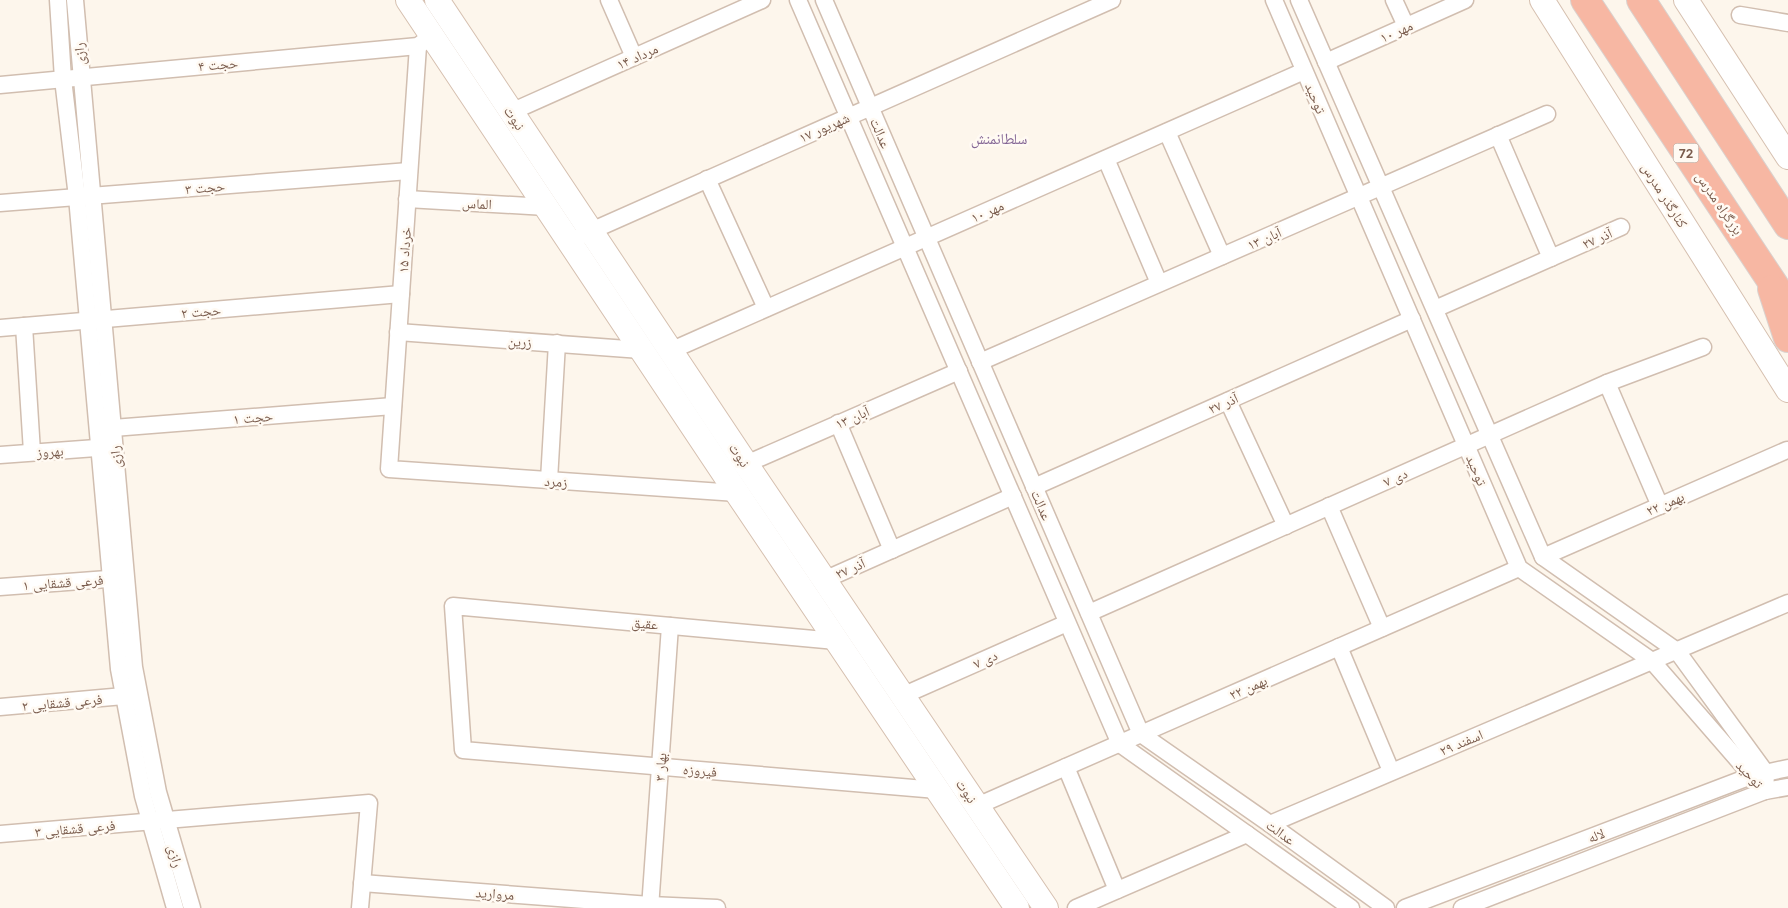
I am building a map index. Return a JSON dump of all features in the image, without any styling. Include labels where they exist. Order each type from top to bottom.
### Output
[{"type":"highway","name":"بزرگراه مدرس","points":[[1585,0],[1788,306]]},
{"type":"highway","points":[[1641,0],[1788,225]]},
{"type":"highway","points":[[1767,274],[1788,338]]},
{"type":"street","name":"رازی","points":[[58,0],[64,79],[85,197]]},
{"type":"street","name":"رازی","points":[[75,0],[82,76],[85,197],[119,578],[134,667],[132,696],[143,753],[158,792],[158,821],[176,908]]},
{"type":"street","name":"نبوت","points":[[408,0],[425,41],[546,207],[1017,908]]},
{"type":"street","name":"نبوت","points":[[437,0],[670,351],[1046,908]]},
{"type":"street","points":[[609,0],[634,57]]},
{"type":"street","name":"۱۴ مرداد","points":[[511,112],[762,0]]},
{"type":"street","name":"عدالت","points":[[798,0],[1120,744],[1351,908]]},
{"type":"street","name":"عدالت","points":[[824,0],[1141,734],[1386,908]]},
{"type":"street","name":"۱۷ شهریور","points":[[569,241],[590,230],[1112,0]]},
{"type":"street","name":"توحید","points":[[1274,0],[1519,568],[1652,661],[1759,775]]},
{"type":"street","name":"توحید","points":[[1299,0],[1543,557],[1677,651],[1759,775],[1765,791]]},
{"type":"street","points":[[1394,0],[1406,26]]},
{"type":"street","name":"۱۰ مهر","points":[[1326,62],[1466,0]]},
{"type":"street","name":"کنارگذر مدرس","points":[[1542,0],[1788,390]]},
{"type":"street","points":[[1686,0],[1788,157]]},
{"type":"street","points":[[1740,14],[1788,23]]},
{"type":"street","name":"حجت ۴","points":[[0,85],[425,41]]},
{"type":"street","name":"۱۵ خرداد","points":[[390,455],[409,171],[425,41]]},
{"type":"street","name":"۱۰ مهر","points":[[670,351],[1304,71]]},
{"type":"street","name":"۱۳ آبان","points":[[980,362],[1547,114]]},
{"type":"street","points":[[1167,132],[1222,256]]},
{"type":"street","points":[[1498,135],[1552,258]]},
{"type":"street","points":[[1106,159],[1159,283]]},
{"type":"street","name":"حجت ۳","points":[[0,203],[409,171]]},
{"type":"street","points":[[707,179],[766,308]]},
{"type":"street","name":"الماس","points":[[408,199],[546,207]]},
{"type":"street","name":"۲۷ آذر","points":[[1435,309],[1622,227]]},
{"type":"street","name":"حجت ۲","points":[[0,328],[401,294]]},
{"type":"street","name":"رازی","points":[[96,320],[113,428],[107,447]]},
{"type":"street","name":"۲۷ آذر","points":[[1034,487],[1412,320]]},
{"type":"street","points":[[24,326],[32,452]]},
{"type":"street","name":"زرین","points":[[398,332],[641,350]]},
{"type":"street","points":[[549,480],[557,344]]},
{"type":"street","name":"۷ دی","points":[[1089,613],[1607,384],[1702,347]]},
{"type":"street","name":"۱۳ آبان","points":[[746,464],[959,371]]},
{"type":"street","points":[[1607,384],[1660,506]]},
{"type":"street","points":[[1228,401],[1286,526]]},
{"type":"street","name":"حجت ۱","points":[[113,428],[393,406]]},
{"type":"street","points":[[838,423],[892,550]]},
{"type":"street","name":"بهروز","points":[[0,455],[107,447]]},
{"type":"street","name":"۲۲ بهمن","points":[[1543,557],[1787,450]]},
{"type":"street","name":"زمرد","points":[[390,455],[389,469],[737,493]]},
{"type":"street","name":"۲۷ آذر","points":[[824,580],[1013,496]]},
{"type":"street","points":[[1329,506],[1382,628]]},
{"type":"street","name":"۲۲ بهمن","points":[[977,806],[1519,568]]},
{"type":"street","name":"فرعی قشقایی ۱","points":[[0,587],[119,578]]},
{"type":"street","points":[[1677,651],[1788,603]]},
{"type":"street","name":"عقیق","points":[[463,750],[453,606],[836,640]]},
{"type":"street","name":"۷ دی","points":[[902,696],[1067,623]]},
{"type":"street","name":"بهار ۳","points":[[650,907],[670,626]]},
{"type":"street","points":[[1339,647],[1391,771]]},
{"type":"street","name":"۲۹ اسفند","points":[[1270,824],[1677,651]]},
{"type":"street","name":"فرعی قشقایی ۲","points":[[0,707],[132,696]]},
{"type":"street","name":"فیروزه","points":[[463,750],[937,790]]},
{"type":"street","points":[[1066,767],[1117,890]]},
{"type":"street","name":"لاله","points":[[1405,908],[1759,775],[1788,768]]},
{"type":"street","name":"لاله","points":[[1462,908],[1765,791],[1788,787]]},
{"type":"street","name":"فرعی قشقایی ۳","points":[[0,834],[369,803],[362,883]]},
{"type":"street","name":"رازی","points":[[158,821],[192,908]]},
{"type":"street","points":[[1076,908],[1247,834]]},
{"type":"street","points":[[360,908],[362,883]]},
{"type":"street","name":"مروارید","points":[[362,883],[650,907],[717,908]]},
{"type":"district","name":"سلطانمنش","points":[[999,138]]}]
